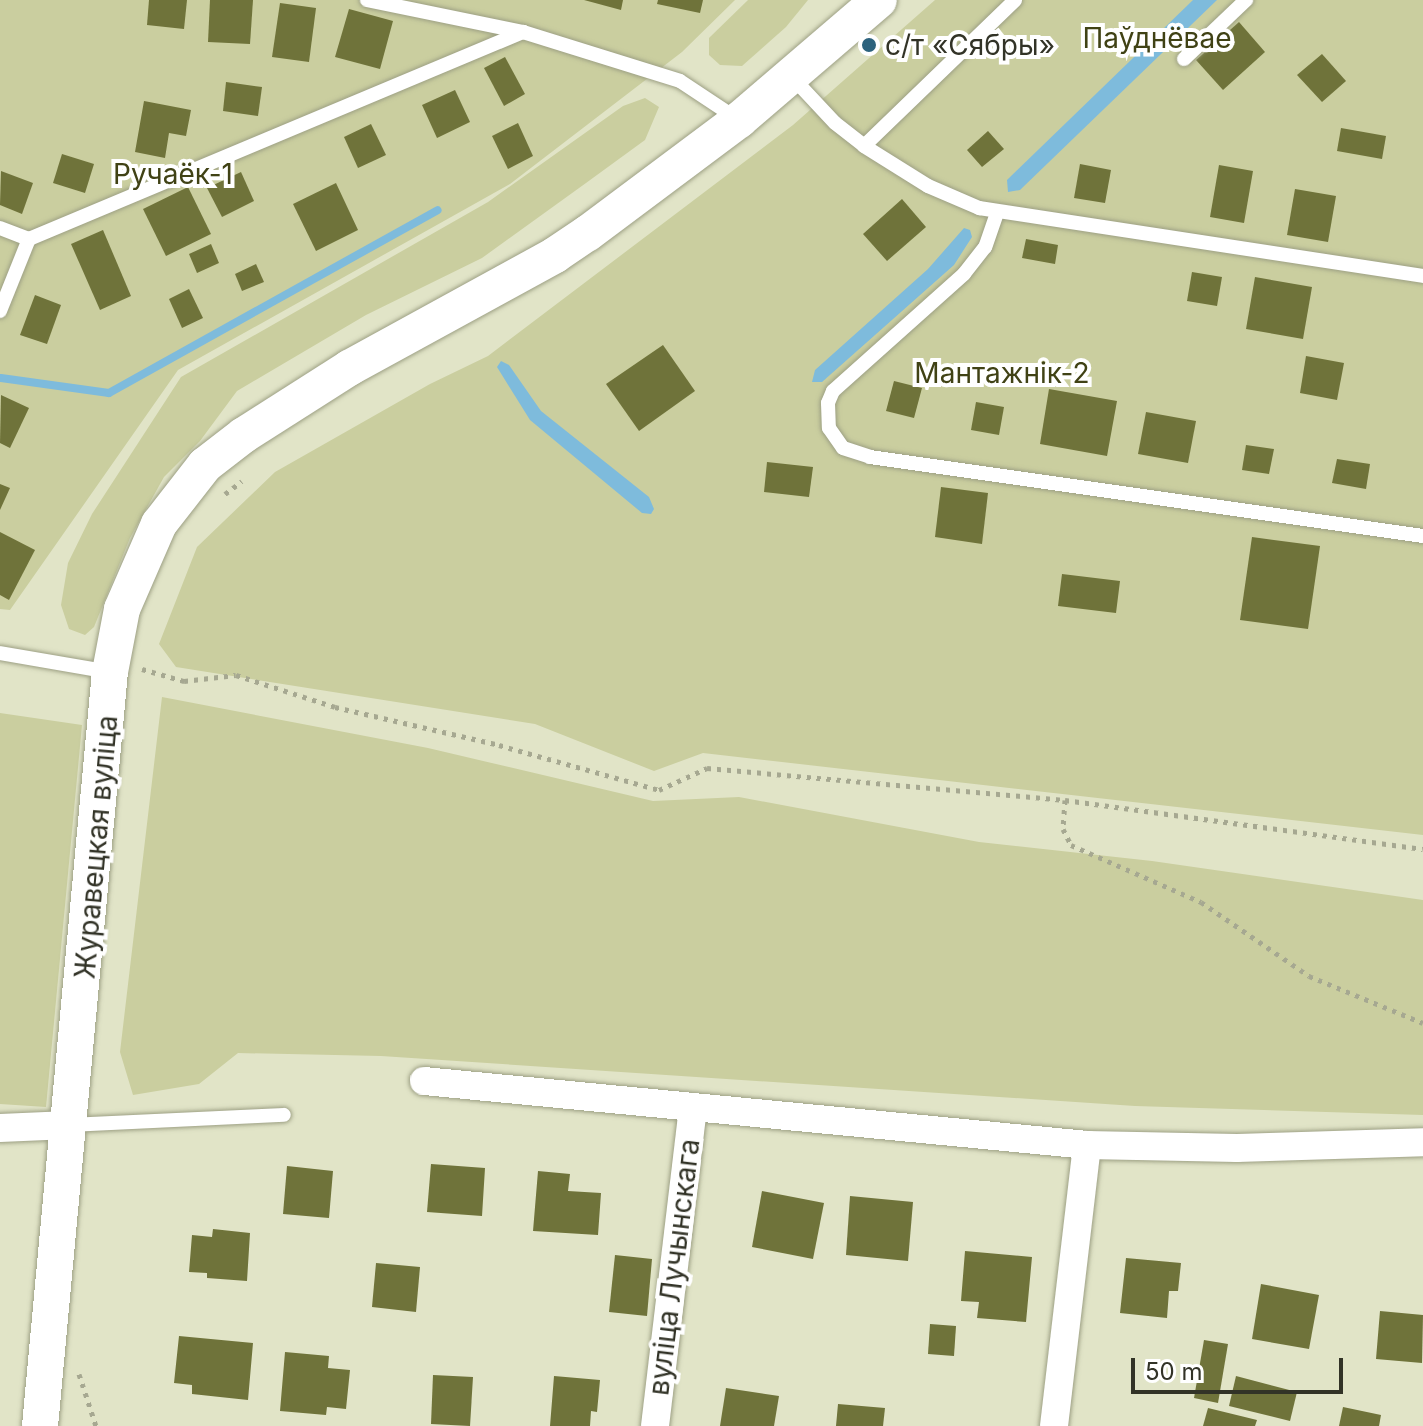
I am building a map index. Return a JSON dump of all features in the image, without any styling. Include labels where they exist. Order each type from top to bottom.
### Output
[{"type":"street","name":"Журавецкая вуліца","points":[[40,1426],[69,1125],[131,675],[122,609],[144,554],[179,494],[205,465],[244,435],[349,368],[555,255],[739,120],[879,0]]},
{"type":"street","points":[[424,1081],[1087,1145],[1264,1148],[1423,1142]]},
{"type":"street","name":"вуліца Лучынскага","points":[[655,1426],[693,1107]]},
{"type":"street","points":[[0,1128],[69,1125]]},
{"type":"street","points":[[1054,1426],[1087,1145]]},
{"type":"lane","points":[[367,0],[523,32],[680,81],[739,120]]},
{"type":"lane","points":[[864,146],[1015,0]]},
{"type":"lane","points":[[1184,59],[1246,0]]},
{"type":"lane","points":[[0,228],[29,239],[523,32]]},
{"type":"lane","points":[[791,76],[835,123],[864,146],[946,195],[997,213],[1423,276]]},
{"type":"lane","points":[[997,213],[985,247],[964,274],[833,391],[827,415],[829,428],[843,448],[886,460],[1423,536]]},
{"type":"lane","points":[[0,311],[29,239]]},
{"type":"lane","points":[[0,653],[131,675]]},
{"type":"lane","points":[[69,1125],[284,1115]]},
{"type":"path","points":[[216,501],[250,474]]},
{"type":"path","points":[[143,656],[131,675],[184,681],[236,675],[335,707],[499,745],[659,790],[707,768],[1065,800],[1423,849]]},
{"type":"path","points":[[1065,800],[1063,829],[1071,845],[1201,902],[1309,976],[1423,1023]]},
{"type":"green space","name":"Ручаёк-1","points":[[0,0],[735,0],[682,52],[510,184],[178,370],[10,610],[0,609]]},
{"type":"green space","points":[[748,0],[808,0],[786,27],[742,66],[720,65],[709,55],[709,38]]},
{"type":"green space","name":"Мантажнік-2","points":[[935,0],[1423,0],[1423,835],[703,753],[654,771],[535,724],[176,667],[159,644],[197,547],[275,472],[430,384],[488,356],[793,125]]},
{"type":"green space","points":[[645,98],[659,107],[645,140],[482,258],[366,315],[237,391],[200,441],[164,477],[130,538],[94,627],[85,635],[69,629],[61,605],[68,563],[92,514],[181,377],[488,202],[623,106]]},
{"type":"green space","points":[[162,697],[428,748],[653,801],[739,797],[979,842],[1152,861],[1423,900],[1423,1115],[1135,1106],[381,1056],[238,1053],[199,1084],[133,1095],[120,1052]]},
{"type":"green space","points":[[0,713],[82,725],[46,1107],[0,1104]]},
{"type":"water","points":[[1193,0],[1217,0],[1020,190],[1008,192],[1007,180]]},
{"type":"water","points":[[964,228],[970,230],[972,237],[954,265],[822,382],[812,382],[815,370],[928,269]]},
{"type":"water","points":[[501,361],[509,365],[541,411],[649,497],[654,509],[651,514],[642,513],[530,420],[497,367]]},
{"type":"building","points":[[149,0],[187,0],[184,29],[147,25]]},
{"type":"building","points":[[210,0],[253,0],[250,44],[208,42]]},
{"type":"building","points":[[584,0],[623,0],[621,10]]},
{"type":"building","points":[[658,0],[703,0],[700,13],[657,4]]},
{"type":"building","points":[[280,3],[316,8],[309,62],[272,57]]},
{"type":"building","points":[[349,9],[393,21],[380,69],[335,57]]},
{"type":"building","points":[[1239,22],[1265,52],[1223,90],[1196,60]]},
{"type":"building","points":[[1322,54],[1346,81],[1322,102],[1297,75]]},
{"type":"building","points":[[505,57],[525,94],[504,106],[484,68]]},
{"type":"building","points":[[226,82],[262,87],[258,116],[223,111]]},
{"type":"building","points":[[455,90],[470,122],[437,138],[422,105]]},
{"type":"building","points":[[144,101],[191,110],[186,136],[169,133],[165,158],[135,152]]},
{"type":"building","points":[[518,123],[533,156],[508,169],[492,136]]},
{"type":"building","points":[[371,124],[386,155],[358,168],[344,137]]},
{"type":"building","points":[[1341,128],[1386,136],[1382,159],[1337,151]]},
{"type":"building","points":[[988,131],[1004,149],[982,167],[967,150]]},
{"type":"building","points":[[62,154],[94,164],[85,193],[53,183]]},
{"type":"building","points":[[1080,164],[1111,170],[1105,203],[1074,198]]},
{"type":"building","points":[[1219,165],[1253,171],[1244,223],[1210,217]]},
{"type":"building","points":[[1,171],[33,183],[22,214],[0,205]]},
{"type":"building","points":[[241,172],[254,201],[222,217],[207,188]]},
{"type":"building","points":[[336,183],[358,230],[316,251],[293,204]]},
{"type":"building","points":[[188,187],[211,234],[166,256],[143,209]]},
{"type":"building","points":[[1295,189],[1336,196],[1328,242],[1287,235]]},
{"type":"building","points":[[902,199],[926,227],[887,261],[863,234]]},
{"type":"building","points":[[103,230],[131,296],[100,310],[71,244]]},
{"type":"building","points":[[1026,239],[1058,245],[1055,264],[1022,258]]},
{"type":"building","points":[[211,244],[219,263],[197,273],[189,254]]},
{"type":"building","points":[[256,264],[264,282],[242,291],[235,274]]},
{"type":"building","points":[[1192,272],[1222,277],[1217,306],[1187,301]]},
{"type":"building","points":[[1255,277],[1312,287],[1303,339],[1246,329]]},
{"type":"building","points":[[189,289],[203,318],[182,328],[169,299]]},
{"type":"building","points":[[35,295],[61,305],[47,344],[20,335]]},
{"type":"building","points":[[663,345],[695,391],[639,431],[606,384]]},
{"type":"building","points":[[1306,356],[1344,363],[1337,400],[1300,393]]},
{"type":"building","points":[[894,381],[922,388],[914,418],[886,411]]},
{"type":"building","points":[[1049,389],[1117,401],[1107,456],[1040,444]]},
{"type":"building","points":[[1,395],[29,408],[10,448],[0,443]]},
{"type":"building","points":[[976,402],[1004,407],[999,435],[971,430]]},
{"type":"building","points":[[1146,412],[1196,421],[1188,463],[1138,454]]},
{"type":"building","points":[[1246,445],[1274,449],[1269,474],[1242,470]]},
{"type":"building","points":[[1337,459],[1370,464],[1366,489],[1332,483]]},
{"type":"building","points":[[767,462],[813,467],[809,497],[764,492]]},
{"type":"building","points":[[0,484],[10,488],[0,510]]},
{"type":"building","points":[[941,487],[988,493],[982,544],[935,537]]},
{"type":"building","points":[[0,532],[35,550],[9,600],[0,595]]},
{"type":"building","points":[[1252,537],[1320,546],[1308,629],[1240,620]]},
{"type":"building","points":[[1062,574],[1120,581],[1116,613],[1058,606]]},
{"type":"building","points":[[431,1164],[485,1168],[482,1216],[427,1212]]},
{"type":"building","points":[[287,1166],[333,1171],[329,1218],[283,1214]]},
{"type":"building","points":[[538,1171],[570,1174],[568,1191],[601,1193],[598,1235],[533,1231]]},
{"type":"building","points":[[762,1191],[824,1203],[813,1259],[752,1247]]},
{"type":"building","points":[[850,1196],[913,1202],[908,1261],[846,1255]]},
{"type":"building","points":[[213,1229],[250,1233],[247,1281],[207,1278],[207,1273],[189,1272],[192,1235],[212,1237]]},
{"type":"building","points":[[965,1251],[1032,1257],[1026,1322],[977,1318],[979,1302],[961,1301]]},
{"type":"building","points":[[615,1255],[652,1259],[647,1316],[609,1312]]},
{"type":"building","points":[[1126,1258],[1181,1263],[1178,1291],[1169,1291],[1167,1318],[1120,1313]]},
{"type":"building","points":[[376,1263],[420,1267],[416,1312],[372,1307]]},
{"type":"building","points":[[1261,1284],[1319,1295],[1309,1349],[1252,1339]]},
{"type":"building","points":[[1380,1311],[1423,1315],[1422,1363],[1376,1359]]},
{"type":"building","points":[[930,1324],[956,1326],[954,1356],[928,1354]]},
{"type":"building","points":[[179,1336],[253,1343],[248,1400],[192,1394],[192,1385],[174,1383]]},
{"type":"building","points":[[1204,1340],[1228,1344],[1218,1403],[1194,1398]]},
{"type":"building","points":[[285,1352],[329,1356],[328,1368],[350,1370],[346,1409],[327,1407],[326,1415],[280,1411]]},
{"type":"building","points":[[433,1375],[473,1377],[470,1426],[431,1424]]},
{"type":"building","points":[[554,1376],[600,1380],[597,1412],[591,1411],[590,1426],[550,1426]]},
{"type":"building","points":[[1236,1376],[1297,1392],[1290,1421],[1229,1406]]},
{"type":"building","points":[[726,1388],[779,1396],[774,1426],[720,1426]]},
{"type":"building","points":[[838,1404],[885,1408],[883,1426],[836,1426]]},
{"type":"building","points":[[1343,1407],[1381,1415],[1379,1426],[1339,1426]]},
{"type":"building","points":[[1208,1408],[1257,1420],[1255,1426],[1203,1426]]},
{"type":"waterway","points":[[1,378],[109,393],[438,210]]},
{"type":"place","name":"с/т «Сябры»","points":[[869,45]]},
{"type":"park label","name":"Паўднёвае","points":[[1157,38]]}]
